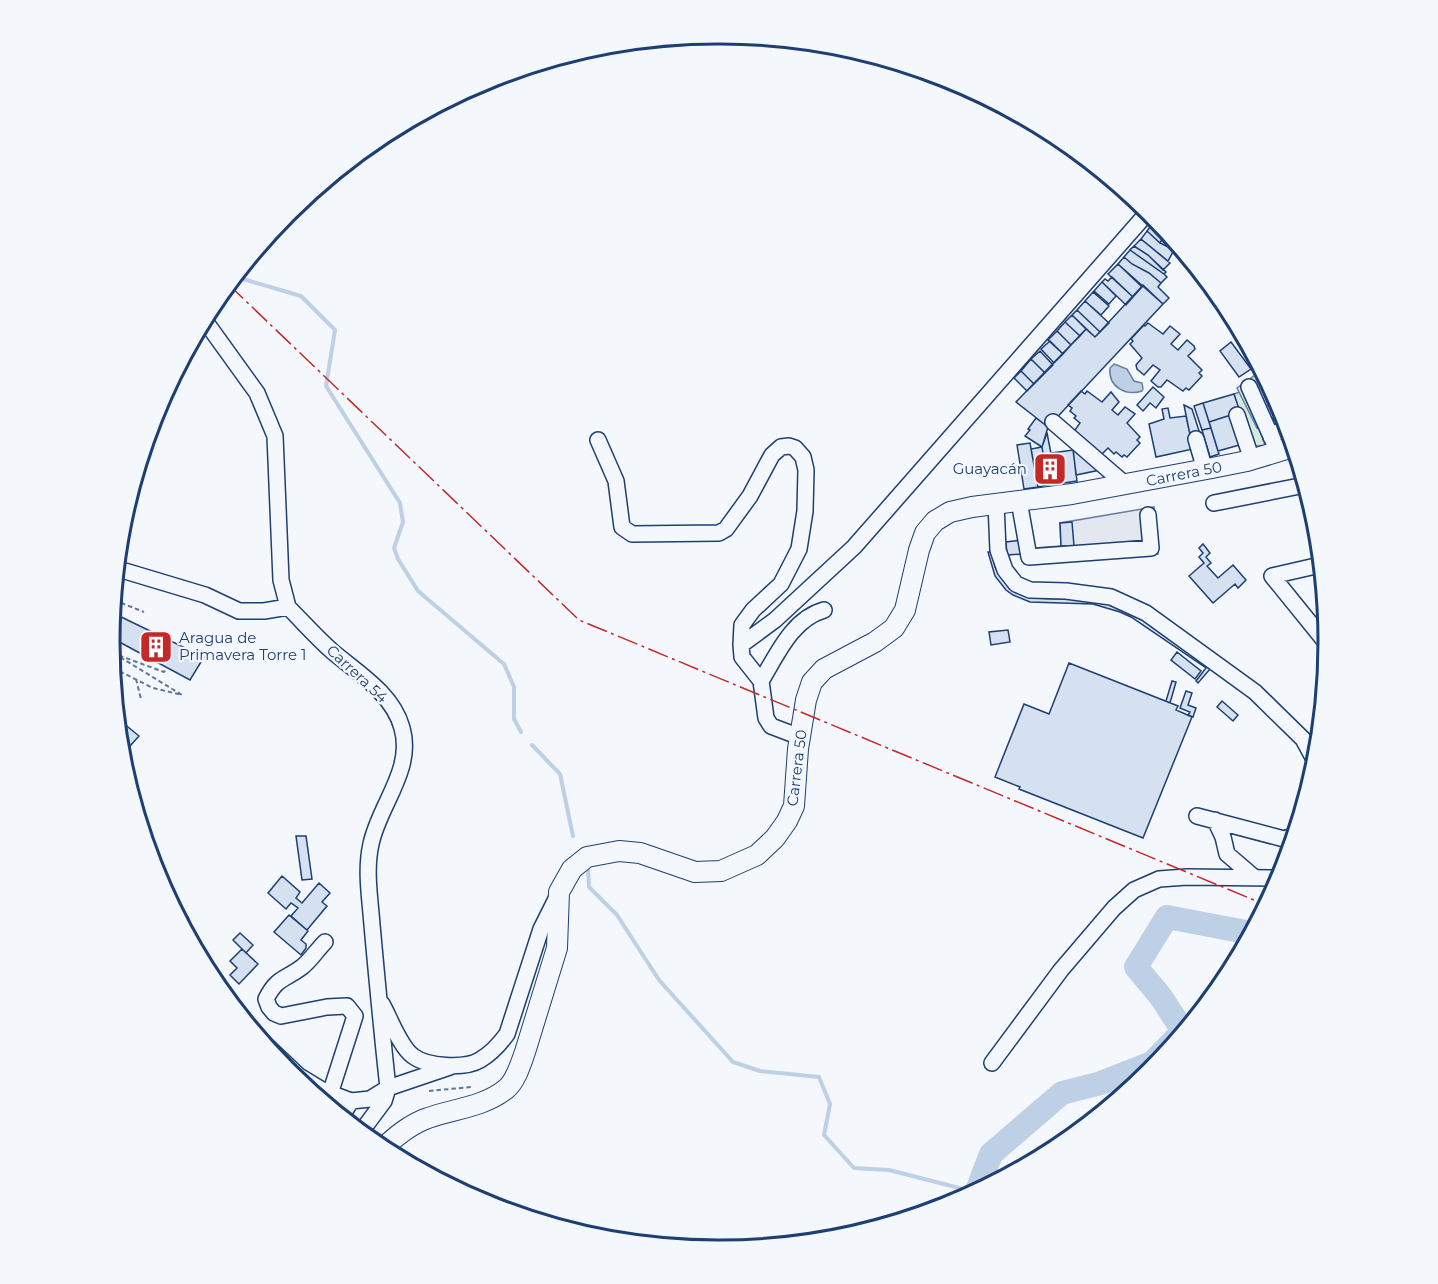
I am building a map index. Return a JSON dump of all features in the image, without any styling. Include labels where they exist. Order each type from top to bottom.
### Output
[{"type":"main road","name":"Carrera 50","points":[[390,1142],[399,1134],[426,1119],[473,1106],[508,1088],[519,1069],[525,1052],[557,948],[559,892],[572,869],[587,857],[619,851],[640,853],[695,872],[721,872],[757,855],[775,838],[794,806],[800,737],[806,700],[812,682],[824,669],[875,642],[894,628],[905,610],[925,533],[935,521],[950,512],[1126,484],[1252,460],[1281,445]]},
{"type":"street","points":[[741,645],[769,625],[854,547],[1142,219]]},
{"type":"street","points":[[125,571],[205,595],[239,611],[264,611],[288,607],[281,580],[275,436],[257,393],[210,328]]},
{"type":"street","points":[[1249,387],[1281,445]]},
{"type":"street","points":[[1237,415],[1252,460]]},
{"type":"street","points":[[1053,422],[1126,484]]},
{"type":"street","points":[[1196,439],[1205,470]]},
{"type":"street","points":[[598,440],[616,481],[622,527],[632,534],[719,532],[726,529],[750,496],[772,455],[781,447],[789,446],[795,448],[803,457],[806,470],[805,511],[799,549],[781,584],[753,610],[742,625],[741,645],[742,657],[761,681],[766,718],[771,726],[800,737]]},
{"type":"street","points":[[1214,503],[1297,487]]},
{"type":"street","points":[[1019,501],[1029,557],[1151,548],[1148,515]]},
{"type":"street","points":[[996,504],[998,550],[1005,570],[1016,584],[1030,590],[1066,591],[1111,597],[1146,613],[1255,692],[1303,739],[1308,748]]},
{"type":"street","points":[[1312,567],[1272,576],[1317,632]]},
{"type":"street","name":"Carrera 54","points":[[288,607],[332,651],[366,678],[394,710],[402,726],[405,745],[402,763],[371,842],[368,865],[388,1088]]},
{"type":"street","points":[[761,681],[788,636],[812,614],[824,610]]},
{"type":"street","points":[[1197,816],[1285,838]]},
{"type":"street","points":[[1215,820],[1223,837],[1227,854],[1255,878]]},
{"type":"street","points":[[992,1063],[1061,970],[1127,895],[1142,885],[1160,879],[1269,878]]},
{"type":"street","name":"Carrera 54","points":[[378,996],[402,1042],[413,1056],[434,1064],[453,1066],[478,1062],[496,1049],[507,1034],[542,929],[559,892]]},
{"type":"street","points":[[325,942],[302,967],[283,977],[266,999],[268,1007],[281,1016],[327,1007],[347,1006],[352,1011],[355,1016],[330,1094]]},
{"type":"street","points":[[320,1088],[351,1101],[370,1099],[388,1088],[453,1066]]},
{"type":"street","points":[[366,1125],[384,1101],[388,1088]]},
{"type":"street","points":[[346,1110],[351,1101]]},
{"type":"path","points":[[122,603],[144,612]]},
{"type":"path","points":[[121,656],[164,672],[168,668]]},
{"type":"path","points":[[121,658],[182,695],[153,688],[122,672]]},
{"type":"path","points":[[136,679],[141,699]]},
{"type":"path","points":[[427,1091],[474,1087]]},
{"type":"shaded area","points":[[1255,375],[1268,405],[1265,407],[1269,420],[1257,428],[1237,388]]},
{"type":"shaded area","points":[[1240,392],[1257,428],[1259,427],[1265,445],[1250,447],[1234,394]]},
{"type":"shaded area","points":[[1154,507],[1158,554],[1024,564],[1022,549],[1061,546],[1060,523]]},
{"type":"water","points":[[1114,364],[1127,369],[1134,381],[1142,383],[1142,391],[1125,391],[1115,385],[1110,375],[1110,368]]},
{"type":"building","points":[[1150,227],[1162,240],[1160,243],[1147,231]]},
{"type":"building","points":[[1147,231],[1160,243],[1170,248],[1173,252],[1168,261],[1141,239]]},
{"type":"building","points":[[1141,239],[1170,263],[1163,270],[1148,255],[1134,246]]},
{"type":"building","points":[[1134,246],[1148,255],[1166,272],[1164,274],[1130,250]]},
{"type":"building","points":[[1130,250],[1167,277],[1161,283],[1132,264],[1124,257]]},
{"type":"building","points":[[1124,257],[1161,283],[1158,287],[1169,298],[1163,304],[1118,264]]},
{"type":"building","points":[[1118,264],[1142,287],[1133,297],[1108,274]]},
{"type":"building","points":[[1112,277],[1133,297],[1126,305],[1102,282]]},
{"type":"building","points":[[1102,282],[1116,296],[1109,304],[1094,291]]},
{"type":"building","points":[[1143,285],[1163,304],[1048,427],[1016,402],[1086,329],[1095,337]]},
{"type":"building","points":[[1093,292],[1109,306],[1101,315],[1085,301]]},
{"type":"building","points":[[1085,301],[1109,323],[1100,332],[1077,310]]},
{"type":"building","points":[[1077,310],[1100,332],[1095,337],[1072,315]]},
{"type":"building","points":[[1072,315],[1086,329],[1080,336],[1065,322]]},
{"type":"building","points":[[1065,322],[1080,336],[1071,345],[1057,331]]},
{"type":"building","points":[[1148,323],[1163,334],[1170,326],[1180,334],[1171,344],[1178,350],[1187,340],[1194,346],[1195,349],[1188,356],[1202,370],[1199,373],[1202,376],[1189,390],[1186,388],[1183,391],[1167,380],[1161,387],[1158,387],[1151,381],[1160,370],[1153,365],[1144,375],[1137,369],[1136,365],[1142,358],[1130,344],[1133,341],[1131,339]]},
{"type":"building","points":[[1057,331],[1071,345],[1063,354],[1048,340]]},
{"type":"building","points":[[1050,341],[1063,354],[1054,363],[1041,349]]},
{"type":"building","points":[[1231,342],[1251,369],[1239,377],[1220,351]]},
{"type":"building","points":[[1040,351],[1053,365],[1045,373],[1031,359]]},
{"type":"building","points":[[1031,359],[1045,373],[1034,384],[1021,371]]},
{"type":"building","points":[[1021,371],[1034,384],[1027,391],[1014,378]]},
{"type":"building","points":[[1153,387],[1164,397],[1156,408],[1150,403],[1143,411],[1137,405]]},
{"type":"building","points":[[1081,391],[1085,394],[1087,391],[1102,402],[1111,392],[1119,402],[1112,410],[1118,415],[1125,407],[1135,414],[1127,423],[1140,437],[1137,440],[1140,443],[1127,457],[1124,455],[1122,457],[1116,452],[1114,454],[1108,448],[1102,454],[1077,433],[1075,430],[1080,423],[1074,418],[1076,416],[1070,411],[1072,408],[1068,405]]},
{"type":"building","points":[[1234,394],[1240,412],[1209,422],[1203,403]]},
{"type":"building","points":[[1203,403],[1211,428],[1202,430],[1194,406]]},
{"type":"building","points":[[1184,405],[1192,409],[1201,437],[1191,440]]},
{"type":"building","points":[[1168,408],[1170,418],[1186,416],[1193,449],[1156,457],[1149,424],[1164,419],[1162,409]]},
{"type":"building","points":[[1234,414],[1243,444],[1218,451],[1209,422]]},
{"type":"building","points":[[1036,418],[1048,427],[1042,447],[1025,436]]},
{"type":"building","points":[[1211,428],[1219,454],[1210,457],[1202,430]]},
{"type":"building","name":"Guayacán","points":[[1047,433],[1057,484],[1048,485],[1042,447]]},
{"type":"building","points":[[1030,443],[1038,487],[1024,489],[1017,445]]},
{"type":"building","points":[[1042,447],[1048,485],[1038,487],[1031,449]]},
{"type":"building","points":[[1073,448],[1100,470],[1076,475]]},
{"type":"building","points":[[1073,450],[1077,481],[1057,484],[1052,453]]},
{"type":"building","points":[[1072,522],[1074,546],[1061,546],[1060,523]]},
{"type":"building","points":[[1021,540],[1023,554],[1007,555],[1006,542]]},
{"type":"building","points":[[1203,544],[1210,553],[1206,557],[1211,563],[1207,566],[1218,578],[1233,565],[1246,580],[1238,588],[1235,584],[1213,603],[1189,576],[1204,563],[1199,557],[1203,553],[1199,548]]},
{"type":"building","points":[[988,552],[992,552],[995,567],[1003,580],[1015,592],[1030,598],[1094,600],[1110,604],[1133,613],[1211,668],[1198,683],[1196,681],[1206,668],[1131,617],[1120,612],[1093,604],[1030,602],[1013,595],[995,576]]},
{"type":"building","name":"Aragua de Primavera Torre 1","points":[[121,617],[204,657],[190,680],[120,642]]},
{"type":"building","points":[[1008,630],[1010,642],[991,645],[989,632]]},
{"type":"building","points":[[1177,652],[1201,671],[1195,679],[1171,660]]},
{"type":"building","points":[[1069,663],[1178,706],[1176,710],[1192,717],[1143,838],[1019,789],[1020,787],[995,777],[1024,704],[1049,714]]},
{"type":"building","points":[[1172,681],[1176,682],[1170,703],[1166,701]]},
{"type":"building","points":[[1186,691],[1192,693],[1188,705],[1196,708],[1193,717],[1188,715],[1190,712],[1180,708]]},
{"type":"building","points":[[1222,701],[1238,715],[1233,721],[1217,707]]},
{"type":"building","points":[[127,726],[139,736],[130,746]]},
{"type":"building","points":[[296,836],[306,836],[312,879],[302,880]]},
{"type":"building","points":[[282,876],[300,892],[296,898],[302,903],[319,883],[330,893],[322,902],[327,906],[307,930],[291,916],[298,908],[291,903],[286,909],[268,893]]},
{"type":"building","points":[[289,915],[308,931],[301,940],[306,944],[306,948],[301,955],[274,932]]},
{"type":"building","points":[[240,933],[253,945],[246,953],[233,940]]},
{"type":"building","points":[[242,949],[258,964],[239,984],[230,975],[237,968],[230,961]]},
{"type":"waterway","points":[[243,279],[301,296],[335,330],[326,386],[400,503],[403,522],[394,548],[398,559],[418,591],[504,664],[514,687],[514,719],[521,732]]},
{"type":"waterway","points":[[532,745],[560,774],[573,836]]},
{"type":"waterway","points":[[588,866],[589,887],[617,915],[659,980],[733,1062],[760,1071],[819,1077],[830,1104],[824,1135],[854,1168],[889,1170],[962,1189]]},
{"type":"waterway","points":[[1179,1025],[1161,997],[1136,967],[1167,917],[1242,931]]},
{"type":"waterway","points":[[981,1180],[991,1154],[1062,1093],[1101,1083],[1139,1068]]},
{"type":"power","points":[[235,290],[579,620],[1258,902]]},
{"type":"place","name":"Guayacán","points":[[1050,469]]},
{"type":"place","name":"Aragua de Primavera Torre 1","points":[[156,647]]}]
